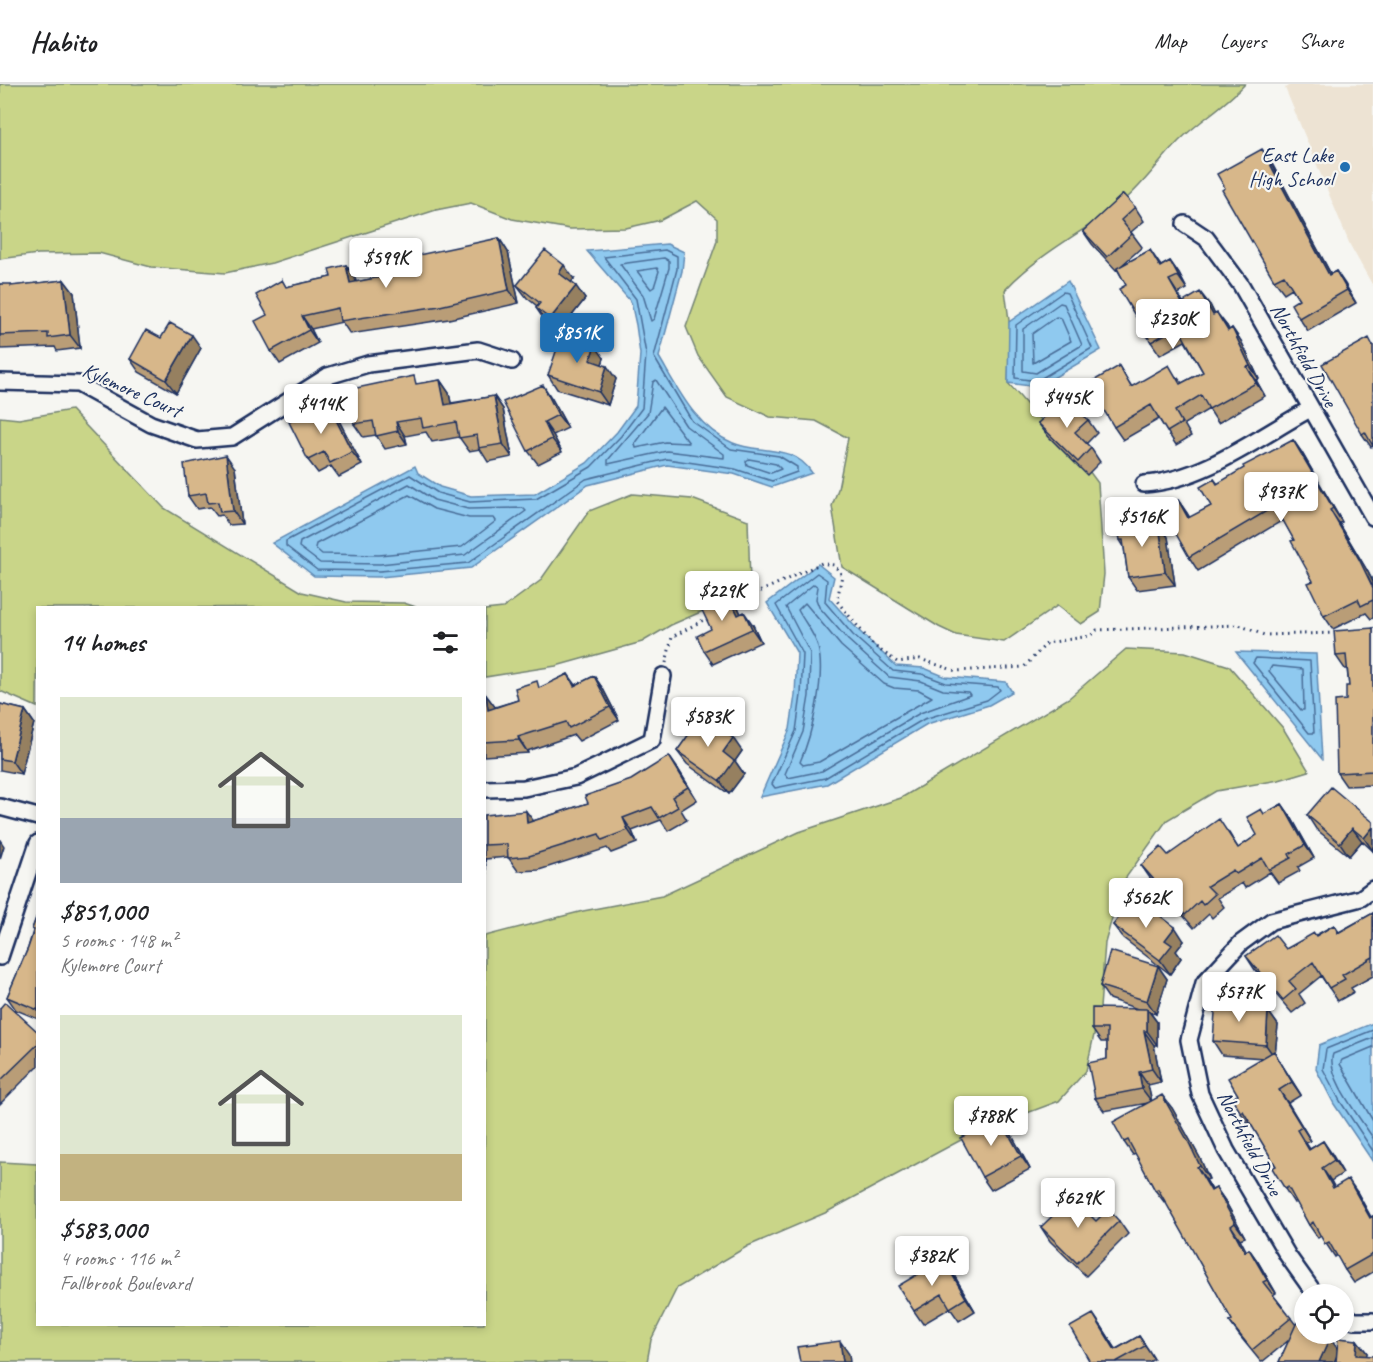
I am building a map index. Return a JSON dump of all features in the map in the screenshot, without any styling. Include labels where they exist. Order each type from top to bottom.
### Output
[{"type":"street","name":"Northfield Drive","points":[[1185,224],[1206,238],[1241,285],[1373,517]]},
{"type":"street","name":"Kylemore Court","points":[[0,382],[78,384],[151,424],[197,440],[232,437],[328,376],[368,364],[478,351],[512,361]]},
{"type":"street","points":[[1144,484],[1168,483],[1196,473],[1310,409]]},
{"type":"street","points":[[486,789],[524,788],[576,777],[652,740],[663,676]]},
{"type":"street","points":[[0,807],[36,816]]},
{"type":"street","points":[[0,957],[36,849]]},
{"type":"street","name":"Northfield Drive","points":[[1308,1284],[1284,1250],[1226,1150],[1200,1094],[1189,1040],[1204,983],[1240,943],[1271,921],[1361,898],[1373,889]]},
{"type":"street","points":[[1354,1320],[1373,1321]]},
{"type":"path","points":[[733,604],[822,563],[834,565],[842,575],[837,601],[873,645],[897,662],[920,659],[956,671],[1024,667],[1047,643],[1090,636],[1097,630],[1239,625],[1264,635],[1338,633]]},
{"type":"path","points":[[663,676],[672,638],[712,615]]},
{"type":"shaded area","name":"East Lake High School","points":[[1291,84],[1373,84],[1373,286],[1350,245],[1285,88]]},
{"type":"green space","points":[[0,84],[1245,84],[1179,141],[1119,205],[1045,255],[1005,290],[1010,328],[1008,383],[1034,413],[1072,448],[1098,483],[1104,574],[1100,612],[1081,624],[1057,606],[1004,642],[956,635],[939,627],[842,567],[832,506],[838,489],[848,438],[816,421],[770,417],[727,397],[698,356],[686,327],[717,241],[717,219],[697,201],[661,220],[626,228],[570,229],[512,219],[471,203],[436,210],[272,263],[225,273],[151,267],[99,253],[38,254],[0,259]]},
{"type":"green space","points":[[71,410],[164,508],[302,592],[346,602],[404,603],[413,606],[36,606],[36,707],[0,691],[0,417],[19,419]]},
{"type":"green space","points":[[632,494],[692,499],[748,520],[750,582],[726,601],[671,625],[642,642],[556,666],[486,677],[486,610],[503,608],[540,581],[589,511]]},
{"type":"green space","points":[[1126,649],[1185,652],[1229,666],[1283,728],[1309,771],[1279,780],[1216,791],[1167,820],[1122,883],[1105,943],[1100,1008],[1086,1071],[1059,1101],[974,1133],[825,1213],[748,1246],[677,1288],[651,1340],[647,1362],[0,1362],[0,1162],[36,1164],[36,1326],[486,1326],[486,936],[583,911],[662,896],[799,832],[901,798],[1069,698]]},
{"type":"water","points":[[667,244],[684,252],[682,271],[659,357],[681,394],[698,418],[720,436],[743,446],[785,453],[795,457],[812,473],[772,487],[734,474],[667,465],[588,485],[471,568],[380,577],[314,576],[272,543],[415,466],[418,473],[440,487],[471,496],[535,494],[587,463],[617,432],[636,406],[640,354],[631,302],[587,251]]},
{"type":"water","points":[[1068,281],[1101,350],[1038,387],[1008,383],[1009,322]]},
{"type":"water","points":[[818,564],[834,577],[829,598],[858,630],[896,666],[924,668],[946,677],[1006,682],[1012,692],[989,705],[927,724],[827,784],[760,797],[790,729],[795,695],[797,653],[767,603]]},
{"type":"water","points":[[1236,652],[1316,654],[1322,759]]},
{"type":"water","points":[[1373,1023],[1373,1162],[1334,1104],[1316,1069],[1319,1045]]},
{"type":"building","points":[[1262,149],[1329,275],[1336,271],[1347,290],[1299,318],[1291,304],[1299,299],[1284,275],[1274,280],[1222,190],[1225,188],[1217,174]]},
{"type":"building","points":[[1123,194],[1135,207],[1121,220],[1132,234],[1107,257],[1083,231]]},
{"type":"building","points":[[499,238],[509,290],[440,306],[340,321],[338,308],[302,316],[309,330],[271,351],[255,321],[267,315],[256,295],[282,280],[286,287],[331,277],[329,269],[346,265],[350,283],[381,277],[379,268],[391,266],[390,261]]},
{"type":"building","points":[[545,250],[564,265],[559,273],[576,286],[550,319],[536,308],[540,303],[517,285]]},
{"type":"building","points":[[1150,250],[1160,267],[1170,261],[1178,276],[1169,280],[1182,303],[1200,292],[1213,315],[1217,313],[1228,331],[1232,328],[1250,366],[1247,367],[1256,383],[1209,409],[1201,395],[1175,411],[1182,423],[1167,432],[1151,405],[1114,427],[1088,384],[1119,366],[1131,387],[1169,365],[1180,384],[1203,372],[1178,327],[1151,342],[1119,289],[1126,285],[1117,268]]},
{"type":"building","points":[[64,280],[70,335],[48,338],[48,333],[0,335],[0,284],[11,284],[11,286]]},
{"type":"building","points":[[170,323],[192,335],[166,380],[130,359],[146,330],[161,338]]},
{"type":"building","points":[[562,334],[595,345],[590,360],[607,366],[599,392],[548,375]]},
{"type":"building","points":[[1369,338],[1373,346],[1373,446],[1365,432],[1362,434],[1322,364]]},
{"type":"building","points":[[414,376],[416,384],[440,380],[445,405],[494,396],[503,444],[479,448],[477,435],[459,438],[456,422],[423,428],[421,418],[396,422],[398,431],[376,436],[373,421],[354,424],[347,390]]},
{"type":"building","points":[[543,385],[558,415],[544,422],[552,439],[528,451],[503,402]]},
{"type":"building","points":[[1070,401],[1088,420],[1075,432],[1091,448],[1078,462],[1038,423],[1058,404],[1062,408]]},
{"type":"building","points":[[328,404],[352,452],[330,463],[324,452],[308,460],[289,422]]},
{"type":"building","points":[[1293,440],[1333,508],[1330,510],[1373,588],[1373,600],[1361,606],[1358,599],[1324,616],[1308,583],[1313,581],[1275,506],[1189,557],[1162,509],[1178,500],[1188,518],[1211,506],[1200,487],[1214,479],[1217,484],[1244,468],[1243,466]]},
{"type":"building","points":[[226,455],[233,511],[220,512],[218,502],[208,503],[206,493],[188,496],[184,464]]},
{"type":"building","points":[[1138,520],[1139,527],[1159,524],[1165,572],[1128,577],[1123,540],[1120,540],[1117,522]]},
{"type":"building","points":[[727,592],[738,615],[744,612],[752,629],[704,651],[697,636],[711,629],[699,604]]},
{"type":"building","points":[[1373,628],[1373,771],[1337,773],[1335,701],[1346,700],[1346,686],[1349,686],[1346,655],[1336,656],[1334,631]]},
{"type":"building","points":[[568,674],[574,686],[594,676],[610,707],[569,728],[566,722],[518,737],[519,740],[486,742],[486,695],[488,710],[518,700],[515,688],[537,681],[539,688]]},
{"type":"building","points":[[0,704],[25,710],[12,761],[0,759]]},
{"type":"building","points":[[700,715],[733,738],[723,752],[734,761],[720,781],[677,751]]},
{"type":"building","points":[[669,756],[688,787],[672,797],[678,807],[659,818],[652,807],[623,818],[628,830],[602,840],[599,834],[529,856],[508,858],[507,844],[486,845],[486,815],[526,811],[527,823],[588,803],[585,796],[631,780]]},
{"type":"building","points":[[1331,787],[1373,822],[1373,827],[1364,838],[1352,828],[1340,843],[1307,815]]},
{"type":"building","points":[[1282,804],[1305,845],[1289,854],[1291,858],[1269,870],[1262,858],[1236,874],[1233,870],[1207,886],[1215,894],[1203,905],[1200,901],[1185,915],[1141,865],[1161,847],[1168,855],[1219,819],[1238,848],[1257,835],[1247,817],[1261,809],[1264,814]]},
{"type":"building","points":[[1139,900],[1175,927],[1165,940],[1172,945],[1160,960],[1113,925],[1123,912],[1128,915]]},
{"type":"building","points":[[1373,913],[1373,957],[1342,975],[1345,979],[1329,988],[1313,962],[1289,981],[1296,989],[1283,1000],[1246,956],[1275,935],[1286,949],[1334,925],[1338,933]]},
{"type":"building","points":[[36,918],[36,1009],[7,997],[28,948],[34,930],[32,929]]},
{"type":"building","points":[[1110,951],[1158,966],[1147,1001],[1100,986]]},
{"type":"building","points":[[1216,998],[1250,1000],[1250,1010],[1268,1011],[1266,1045],[1213,1041]]},
{"type":"building","points":[[5,1002],[36,1030],[36,1046],[0,1081],[0,1008]]},
{"type":"building","points":[[1092,1008],[1147,1009],[1147,1031],[1144,1031],[1152,1069],[1139,1072],[1142,1089],[1095,1098],[1088,1063],[1107,1059],[1107,1029],[1092,1029]]},
{"type":"building","points":[[1274,1051],[1292,1082],[1279,1090],[1302,1127],[1297,1130],[1309,1150],[1323,1141],[1334,1160],[1322,1168],[1333,1188],[1348,1179],[1370,1218],[1373,1216],[1373,1254],[1345,1270],[1329,1242],[1325,1244],[1313,1222],[1309,1225],[1288,1187],[1285,1189],[1272,1168],[1276,1166],[1243,1111],[1241,1113],[1232,1098],[1238,1095],[1228,1078]]},
{"type":"building","points":[[1162,1095],[1190,1145],[1200,1166],[1197,1167],[1211,1191],[1216,1188],[1235,1223],[1231,1226],[1245,1252],[1249,1249],[1267,1280],[1263,1282],[1291,1318],[1252,1350],[1229,1321],[1232,1320],[1158,1189],[1155,1190],[1128,1140],[1124,1142],[1113,1122]]},
{"type":"building","points":[[999,1117],[1021,1156],[982,1177],[961,1138]]},
{"type":"building","points":[[1072,1197],[1096,1221],[1108,1209],[1119,1221],[1077,1263],[1041,1227]]},
{"type":"building","points":[[943,1259],[966,1298],[950,1308],[942,1294],[914,1311],[898,1286]]},
{"type":"building","points":[[1093,1314],[1115,1350],[1139,1336],[1145,1346],[1116,1362],[1090,1362],[1070,1327]]},
{"type":"building","points":[[1294,1329],[1294,1344],[1327,1344],[1319,1362],[1279,1362]]},
{"type":"building","points":[[1354,1340],[1357,1340],[1356,1355],[1373,1356],[1373,1362],[1336,1362],[1338,1344],[1354,1344]]},
{"type":"building","points":[[840,1341],[843,1362],[800,1362],[797,1347]]},
{"type":"place","name":"East Lake High School","points":[[1345,167]]}]
